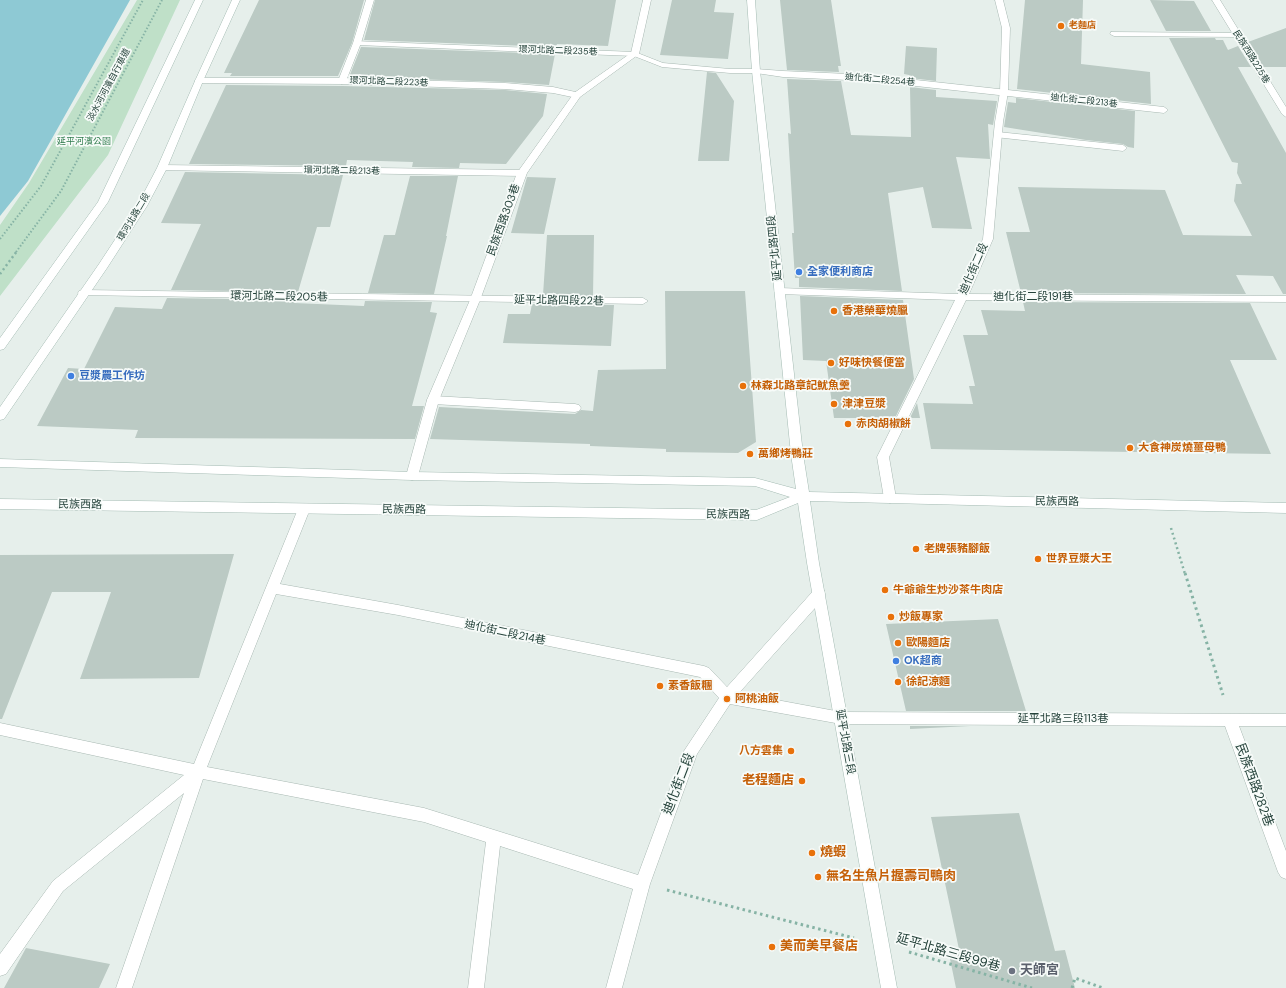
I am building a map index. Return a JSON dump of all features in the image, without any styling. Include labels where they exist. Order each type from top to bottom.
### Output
[{"type":"street","points":[[0,346],[103,202],[199,0]]},
{"type":"street","name":"環河北路二段","points":[[0,416],[142,206],[162,168],[199,81],[236,0]]},
{"type":"street","points":[[342,81],[358,43],[370,0]]},
{"type":"street","points":[[635,54],[647,0]]},
{"type":"street","name":"延平北路四段","points":[[751,0],[756,71],[779,291],[797,454],[804,496]]},
{"type":"street","name":"迪化街二段","points":[[890,498],[883,457],[962,297],[988,239],[998,135],[1004,92],[1006,28],[999,0]]},
{"type":"street","name":"民族西路225巷","points":[[1216,0],[1286,114]]},
{"type":"street","points":[[1114,34],[1238,36]]},
{"type":"street","name":"環河北路二段235巷","points":[[358,43],[635,54],[662,65],[730,71],[756,71]]},
{"type":"street","name":"民族西路303巷","points":[[412,476],[433,400],[474,300],[522,173],[577,95],[635,54]]},
{"type":"street","name":"迪化街二段254巷","points":[[756,71],[783,74],[870,78],[1004,92]]},
{"type":"street","name":"環河北路二段223巷","points":[[199,81],[342,81],[505,86],[553,90],[577,95]]},
{"type":"street","name":"迪化街二段213巷","points":[[1004,92],[1164,110]]},
{"type":"street","points":[[998,135],[1123,148]]},
{"type":"street","name":"環河北路二段213巷","points":[[162,168],[522,173]]},
{"type":"street","name":"迪化街二段191巷","points":[[779,291],[962,297],[1286,299]]},
{"type":"street","name":"環河北路二段205巷","points":[[84,293],[474,300]]},
{"type":"street","name":"延平北路四段22巷","points":[[474,300],[643,302]]},
{"type":"street","points":[[433,400],[575,408]]},
{"type":"street","name":"民族西路","points":[[0,463],[412,476],[755,482],[804,496],[1286,508]]},
{"type":"street","name":"民族西路","points":[[0,504],[757,515],[804,496]]},
{"type":"street","name":"延平北路三段","points":[[804,496],[819,594],[888,988]]},
{"type":"street","points":[[124,988],[198,772],[274,588],[304,509]]},
{"type":"street","name":"迪化街二段214巷","points":[[274,588],[398,610],[704,672],[727,697]]},
{"type":"street","name":"迪化街二段","points":[[614,988],[642,884],[691,751],[727,697],[819,594]]},
{"type":"street","name":"延平北路三段113巷","points":[[727,697],[841,718],[1286,720]]},
{"type":"street","name":"民族西路282巷","points":[[1230,720],[1286,872]]},
{"type":"street","points":[[0,729],[198,772],[424,815],[642,884]]},
{"type":"street","points":[[0,968],[58,886],[198,772]]},
{"type":"street","points":[[476,988],[494,838]]},
{"type":"path","points":[[0,239],[41,186],[143,0]]},
{"type":"path","name":"淡水河河濱自行車道","points":[[0,274],[61,191],[162,0]]},
{"type":"path","points":[[1163,504],[1230,720]]},
{"type":"path","name":"延平北路三段99巷","points":[[642,884],[881,944],[1032,988]]},
{"type":"path","points":[[1072,988],[1075,978],[1103,988]]},
{"type":"green space","name":"延平河濱公園","points":[[137,0],[180,0],[108,155],[0,296],[0,225],[29,183]]},
{"type":"water","points":[[0,0],[130,0],[28,181],[0,216]]},
{"type":"building","points":[[259,0],[364,0],[352,43],[338,76],[230,76],[232,73],[224,73]]},
{"type":"building","points":[[375,0],[616,0],[608,46],[557,44],[556,47],[364,40]]},
{"type":"building","points":[[672,0],[716,0],[714,12],[734,13],[728,59],[660,55]]},
{"type":"building","points":[[780,0],[831,0],[841,66],[838,66],[839,72],[787,70]]},
{"type":"building","points":[[1025,0],[1083,0],[1081,64],[1150,72],[1151,104],[1017,89]]},
{"type":"building","points":[[1150,0],[1194,1],[1211,31],[1166,31]]},
{"type":"building","points":[[1286,28],[1286,67],[1263,67],[1248,42]]},
{"type":"building","points":[[1169,38],[1215,38],[1216,40],[1223,40],[1228,50],[1238,46],[1251,67],[1238,67],[1286,153],[1286,294],[1283,294],[1273,276],[1236,275],[1246,294],[1021,293],[1006,232],[1030,232],[1018,187],[1165,190],[1183,235],[1252,236],[1234,201],[1236,184],[1242,184],[1237,173],[1238,163],[1232,162]]},
{"type":"building","points":[[906,46],[937,48],[936,81],[910,78],[909,75],[904,74]]},
{"type":"building","points":[[361,47],[555,54],[549,85],[505,82],[349,77]]},
{"type":"building","points":[[707,72],[716,73],[734,101],[729,161],[698,161]]},
{"type":"building","points":[[787,79],[841,81],[851,135],[911,137],[910,87],[936,90],[936,97],[997,101],[993,125],[988,124],[990,159],[956,157],[972,229],[932,228],[923,187],[888,193],[902,291],[799,287],[799,278],[795,278],[792,233],[794,233],[788,133],[791,134]]},
{"type":"building","points":[[226,85],[505,90],[547,94],[543,116],[506,164],[460,163],[459,168],[412,167],[413,162],[347,160],[346,166],[189,164]]},
{"type":"building","points":[[1016,98],[1135,111],[1134,148],[1123,144],[1086,140],[1004,127],[1008,102],[1016,103]]},
{"type":"building","points":[[185,172],[343,175],[330,227],[317,227],[298,292],[171,290],[201,224],[161,223]]},
{"type":"building","points":[[410,176],[458,176],[434,294],[368,293],[384,235],[395,235]]},
{"type":"building","points":[[527,177],[556,178],[544,234],[511,233]]},
{"type":"building","points":[[547,235],[594,235],[593,296],[543,295]]},
{"type":"building","points":[[665,291],[745,291],[756,442],[738,453],[666,452],[666,449],[590,446],[590,444],[430,439],[439,407],[575,414],[581,410],[593,411],[598,370],[666,369]]},
{"type":"building","points":[[800,296],[903,300],[914,379],[895,418],[834,418],[826,361],[803,360]]},
{"type":"building","points":[[167,298],[295,300],[294,303],[364,306],[365,301],[432,302],[430,312],[437,313],[412,406],[424,406],[415,439],[135,438],[138,430],[37,426],[68,368],[84,369],[115,307],[162,309]]},
{"type":"building","points":[[1023,302],[1250,303],[1277,360],[1230,360],[1271,454],[931,449],[923,403],[973,404],[969,386],[975,386],[963,335],[988,335],[981,310],[1025,311]]},
{"type":"building","points":[[532,304],[614,305],[611,346],[503,343],[508,314],[530,314]]},
{"type":"building","points":[[917,403],[920,418],[910,418]]},
{"type":"building","points":[[234,554],[199,678],[80,679],[111,592],[52,592],[2,719],[0,719],[0,555]]},
{"type":"building","points":[[998,619],[1026,711],[906,711],[886,624]]},
{"type":"building","points":[[910,726],[970,726],[910,729]]},
{"type":"building","points":[[1019,813],[1055,951],[1065,950],[1075,988],[956,988],[949,954],[960,954],[931,817]]},
{"type":"building","points":[[26,948],[110,964],[99,988],[4,988]]},
{"type":"place","name":"老麵店","points":[[1061,26]]},
{"type":"place","name":"全家便利商店","points":[[799,272]]},
{"type":"place","name":"香港榮華燒臘","points":[[834,311]]},
{"type":"place","name":"好味快餐便當","points":[[831,363]]},
{"type":"place","name":"豆漿農工作坊","points":[[71,376]]},
{"type":"place","name":"林森北路章記魷魚羹","points":[[743,386]]},
{"type":"place","name":"津津豆漿","points":[[834,404]]},
{"type":"place","name":"赤肉胡椒餅","points":[[848,424]]},
{"type":"place","name":"大食神炭燒薑母鴨","points":[[1130,448]]},
{"type":"place","name":"萬鄉烤鴨莊","points":[[750,454]]},
{"type":"place","name":"老牌張豬腳飯","points":[[916,549]]},
{"type":"place","name":"世界豆漿大王","points":[[1038,559]]},
{"type":"place","name":"牛爺爺生炒沙茶牛肉店","points":[[885,590]]},
{"type":"place","name":"炒飯專家","points":[[891,617]]},
{"type":"place","name":"歐陽麵店","points":[[898,643]]},
{"type":"place","name":"OK超商","points":[[896,661]]},
{"type":"place","name":"徐記涼麵","points":[[898,682]]},
{"type":"place","name":"素香飯糰","points":[[660,686]]},
{"type":"place","name":"阿桃油飯","points":[[727,699]]},
{"type":"place","name":"八方雲集","points":[[791,751]]},
{"type":"place","name":"老程麵店","points":[[802,781]]},
{"type":"place","name":"燒蝦","points":[[812,853]]},
{"type":"place","name":"無名生魚片握壽司鴨肉","points":[[818,877]]},
{"type":"place","name":"美而美早餐店","points":[[772,947]]},
{"type":"place","name":"天師宮","points":[[1012,971]]}]
